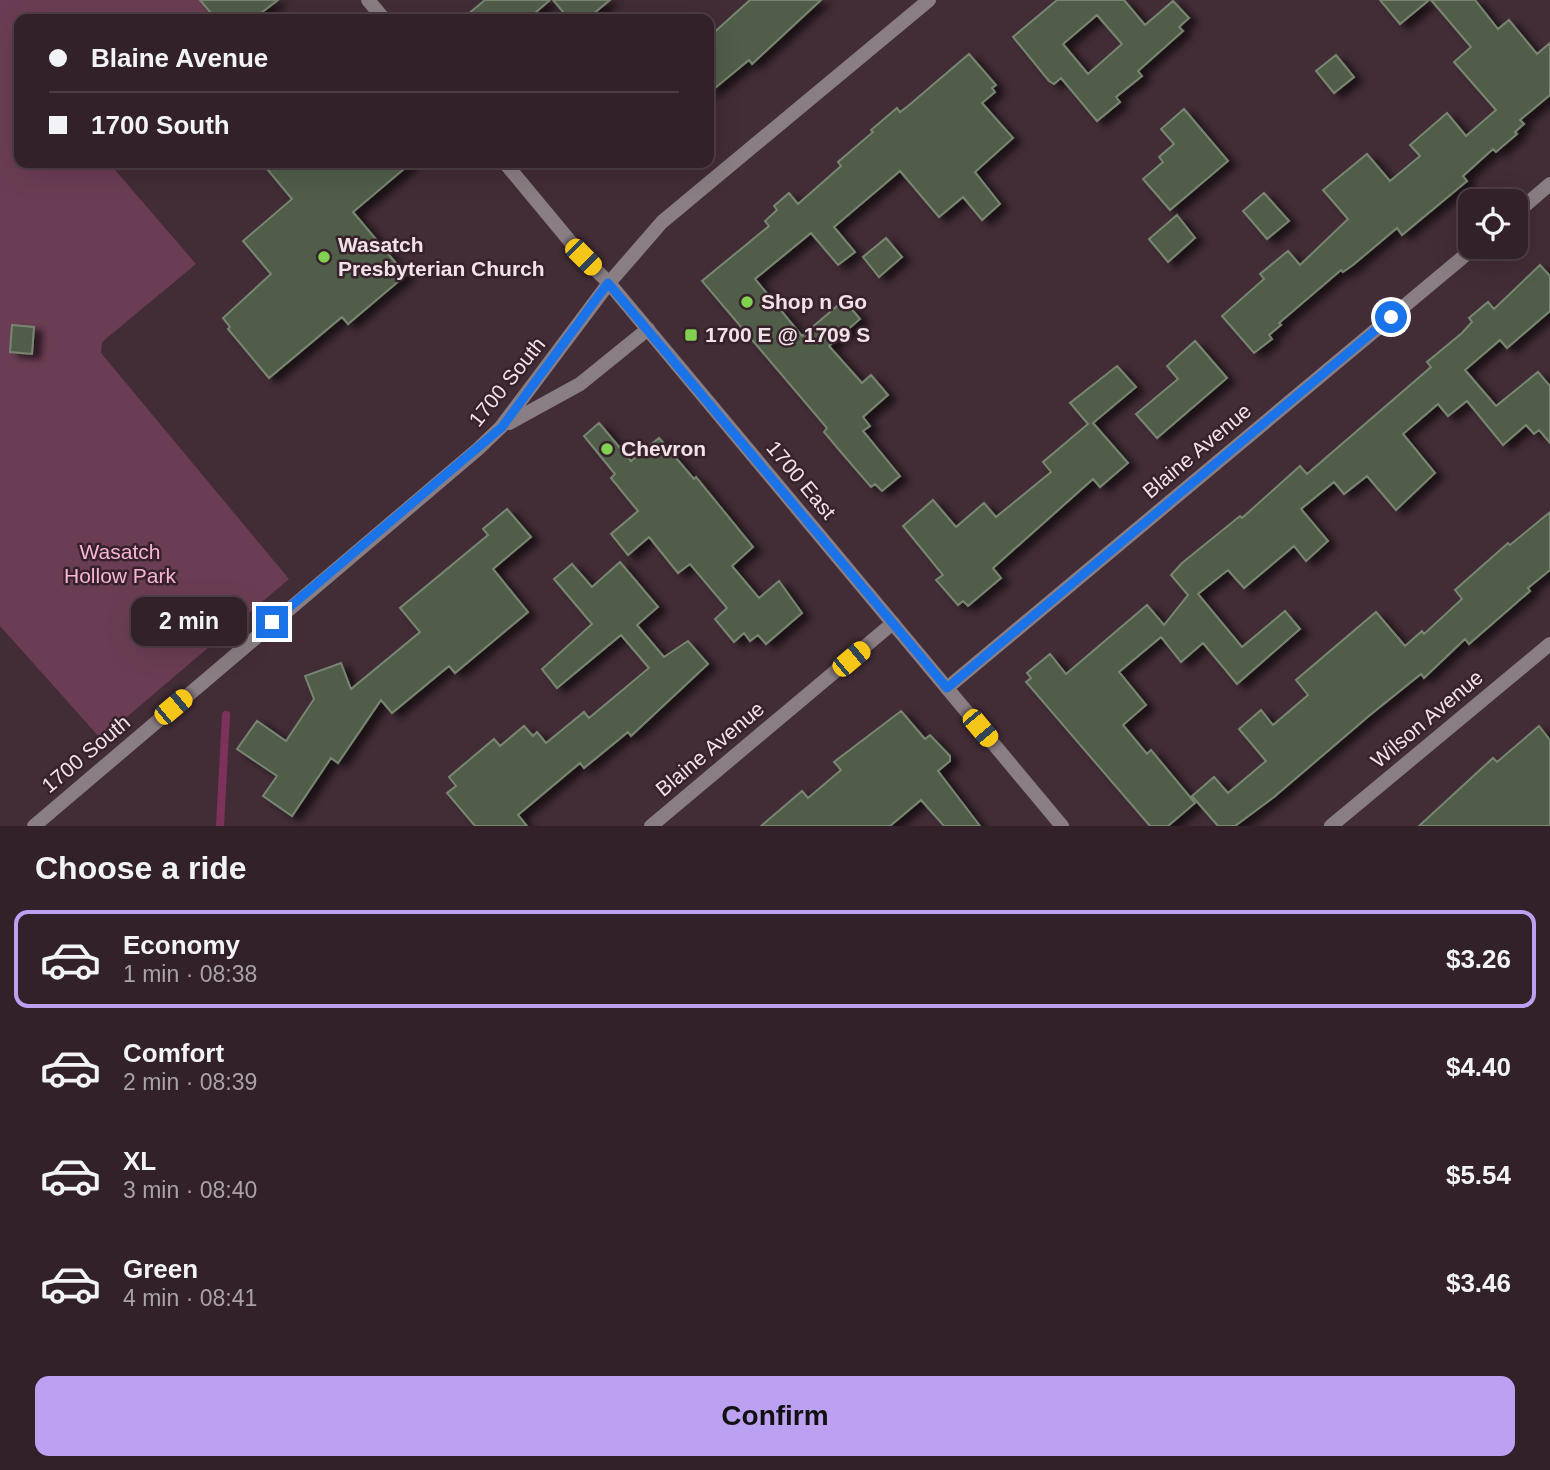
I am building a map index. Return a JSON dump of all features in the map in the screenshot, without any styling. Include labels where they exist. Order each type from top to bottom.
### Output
[{"type":"street","points":[[368,0],[380,14]]},
{"type":"street","name":"1700 South","points":[[34,826],[502,427],[608,283],[662,222],[929,0]]},
{"type":"street","name":"1700 East","points":[[509,168],[583,257],[648,328],[1062,826]]},
{"type":"street","points":[[1528,203],[1550,184]]},
{"type":"street","name":"Blaine Avenue","points":[[947,688],[1461,259]]},
{"type":"street","points":[[502,427],[580,384],[648,328]]},
{"type":"street","name":"Blaine Avenue","points":[[651,826],[893,624]]},
{"type":"street","name":"Wilson Avenue","points":[[1331,826],[1550,644]]},
{"type":"green space","name":"Wasatch Hollow Park","points":[[0,0],[236,0],[219,14],[14,14],[14,168],[113,168],[196,264],[102,342],[101,353],[289,579],[101,739],[0,626]]},
{"type":"building","points":[[200,0],[278,0],[260,14],[212,14]]},
{"type":"building","points":[[485,0],[550,0],[534,14],[468,14]]},
{"type":"building","points":[[553,0],[610,0],[593,14],[565,14]]},
{"type":"building","points":[[750,0],[821,0],[752,64],[749,60],[714,89],[714,32]]},
{"type":"building","points":[[1057,0],[1124,0],[1145,25],[1173,1],[1189,18],[1179,27],[1183,31],[1138,71],[1142,76],[1116,97],[1120,102],[1097,121],[1061,78],[1054,84],[1049,81],[1013,37]],"holes":[[[1097,15],[1122,44],[1088,74],[1063,44]]]},
{"type":"building","points":[[1380,0],[1429,0],[1400,24]]},
{"type":"building","points":[[1431,0],[1475,0],[1498,29],[1509,20],[1537,54],[1550,43],[1550,95],[1520,120],[1524,124],[1515,132],[1517,134],[1496,152],[1493,149],[1463,176],[1467,181],[1402,235],[1397,228],[1353,265],[1343,272],[1341,270],[1279,323],[1281,325],[1269,335],[1272,339],[1254,353],[1222,316],[1264,279],[1260,274],[1288,251],[1300,265],[1348,219],[1323,190],[1367,154],[1390,181],[1420,156],[1410,145],[1447,113],[1466,136],[1496,110],[1454,62],[1471,47]]},
{"type":"building","points":[[969,54],[996,85],[992,88],[995,92],[982,103],[1013,138],[975,172],[1000,204],[982,220],[963,197],[939,217],[900,171],[834,227],[855,252],[838,265],[811,233],[755,279],[802,336],[844,300],[860,319],[829,346],[862,383],[871,375],[888,395],[863,417],[870,426],[863,431],[900,476],[882,491],[875,484],[871,487],[840,451],[824,432],[827,428],[702,281],[769,226],[765,221],[777,210],[774,206],[789,193],[798,204],[841,166],[838,162],[873,132],[871,130],[897,108],[900,112],[908,106]]},
{"type":"building","points":[[1336,55],[1354,77],[1334,93],[1316,71]]},
{"type":"building","points":[[1184,109],[1228,161],[1170,210],[1143,179],[1163,162],[1159,157],[1174,144],[1161,129]]},
{"type":"building","name":"Wasatch Presbyterian Church","points":[[266,168],[405,168],[353,212],[406,275],[348,324],[342,317],[269,378],[228,329],[230,327],[223,318],[271,274],[243,241],[292,199]]},
{"type":"building","points":[[1264,193],[1289,221],[1267,239],[1243,211]]},
{"type":"building","points":[[1177,215],[1195,238],[1168,262],[1149,239]]},
{"type":"building","points":[[886,238],[902,257],[879,277],[863,257]]},
{"type":"building","points":[[1540,265],[1550,276],[1550,311],[1507,348],[1500,340],[1465,370],[1496,406],[1538,372],[1550,386],[1550,443],[1539,430],[1534,434],[1526,425],[1503,445],[1467,401],[1448,416],[1438,404],[1403,434],[1435,473],[1396,510],[1367,476],[1344,494],[1334,482],[1301,509],[1328,541],[1306,561],[1294,546],[1244,588],[1228,570],[1198,594],[1242,647],[1285,611],[1300,629],[1237,684],[1203,643],[1181,662],[1161,637],[1119,672],[1146,705],[1123,725],[1147,754],[1151,750],[1195,803],[1168,826],[1150,826],[1026,682],[1031,678],[1027,673],[1050,654],[1066,674],[1147,605],[1164,625],[1188,595],[1171,575],[1182,563],[1240,516],[1242,518],[1300,466],[1307,474],[1431,367],[1427,362],[1462,333],[1472,322],[1469,318],[1488,302],[1494,309]]},
{"type":"building","points":[[12,325],[34,327],[32,354],[10,352]]},
{"type":"building","points":[[1195,341],[1227,378],[1157,438],[1136,414],[1178,379],[1167,366]]},
{"type":"building","points":[[1117,366],[1136,387],[1093,423],[1128,463],[1100,487],[1093,479],[993,568],[1001,578],[968,606],[963,601],[958,605],[936,580],[943,575],[903,526],[933,500],[956,527],[984,503],[996,517],[1051,472],[1043,462],[1088,424],[1070,403]]},
{"type":"building","points":[[599,423],[631,461],[659,438],[694,479],[696,477],[753,547],[732,566],[759,598],[779,581],[802,613],[766,644],[758,635],[750,641],[744,633],[734,642],[715,619],[727,608],[690,564],[678,573],[649,537],[628,555],[611,534],[638,511],[611,478],[615,474],[584,436]]},
{"type":"building","points":[[507,509],[531,537],[493,569],[528,612],[455,673],[449,666],[392,713],[381,700],[338,763],[331,758],[292,816],[263,796],[277,776],[237,749],[257,721],[286,741],[314,699],[305,676],[341,663],[351,689],[420,632],[400,608],[488,535],[483,529]]},
{"type":"building","points":[[1550,512],[1550,570],[1469,644],[1465,639],[1424,678],[1421,674],[1274,797],[1235,826],[1218,826],[1192,796],[1214,777],[1228,793],[1266,761],[1239,729],[1261,710],[1273,725],[1308,695],[1296,680],[1376,612],[1405,646],[1422,631],[1424,634],[1462,599],[1455,590],[1508,543],[1510,545]]},
{"type":"building","points":[[620,562],[658,607],[637,625],[664,657],[688,641],[708,664],[631,736],[628,732],[584,768],[580,763],[518,815],[527,826],[475,826],[447,793],[456,786],[449,777],[494,739],[500,746],[524,726],[533,736],[537,732],[546,743],[584,712],[589,718],[649,668],[621,635],[557,688],[542,669],[592,624],[554,579],[572,564],[592,587]]},
{"type":"building","points":[[901,711],[925,739],[930,735],[950,756],[950,761],[938,771],[980,826],[944,826],[921,800],[890,826],[761,826],[802,791],[808,798],[841,770],[834,762]]},
{"type":"building","points":[[1539,726],[1550,740],[1550,826],[1419,826],[1493,758],[1497,762]]},
{"type":"waterway","points":[[220,826],[226,715]]},
{"type":"place","name":"Wasatch Presbyterian Church","points":[[324,257]]},
{"type":"place","name":"Shop n Go","points":[[747,302]]},
{"type":"place","name":"1700 E @ 1709 S","points":[[691,335]]},
{"type":"place","name":"Chevron","points":[[607,449]]},
{"type":"route","points":[[272,622],[502,427],[608,283],[947,688],[1391,317]]}]
